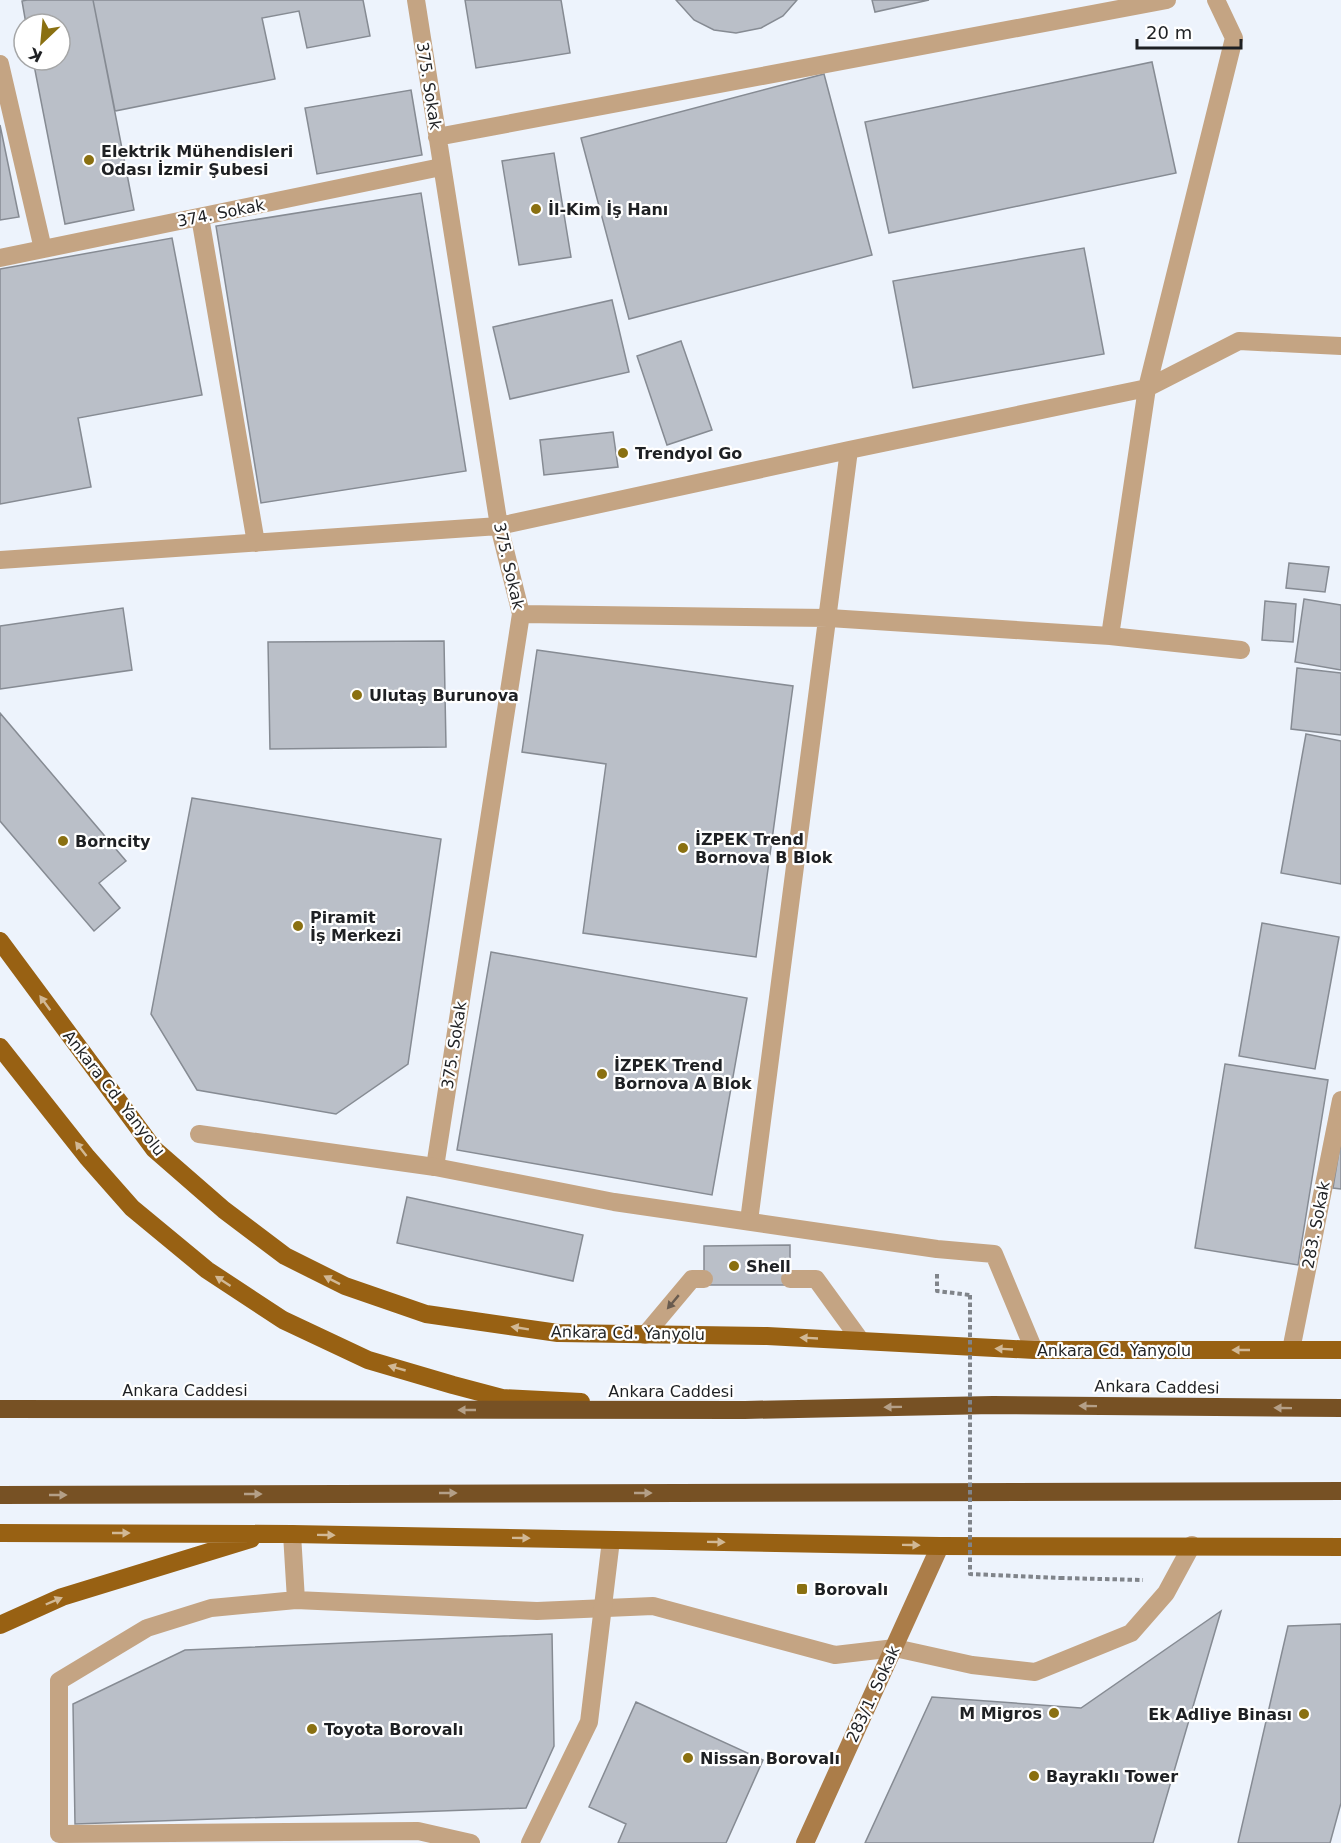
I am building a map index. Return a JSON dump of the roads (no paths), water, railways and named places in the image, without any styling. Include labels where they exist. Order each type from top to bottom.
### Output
[{"type":"highway","name":"Ankara Caddesi","points":[[0,1409],[745,1410],[993,1405],[1341,1408]]},
{"type":"highway","points":[[0,1495],[1341,1491]]},
{"type":"main road","name":"Ankara Cd. Yanyolu","points":[[0,941],[154,1149],[224,1210],[285,1256],[345,1286],[426,1314],[558,1334],[767,1336],[1034,1350],[1341,1350]]},
{"type":"main road","points":[[0,1047],[87,1157],[132,1208],[207,1270],[283,1320],[368,1360],[502,1398],[745,1410]]},
{"type":"main road","points":[[0,1533],[292,1534],[940,1546],[1341,1547]]},
{"type":"main road","points":[[0,1625],[62,1597],[268,1534]]},
{"type":"street","name":"375. Sokak","points":[[416,0],[499,526],[521,614],[435,1167]]},
{"type":"street","points":[[437,137],[1167,0]]},
{"type":"street","points":[[1110,636],[1147,387],[1234,38],[1216,0]]},
{"type":"street","points":[[0,64],[43,249]]},
{"type":"street","name":"374. Sokak","points":[[0,258],[441,167]]},
{"type":"street","points":[[200,217],[256,543]]},
{"type":"street","points":[[0,560],[499,526],[1147,387],[1239,341],[1341,346]]},
{"type":"street","points":[[749,1221],[849,450]]},
{"type":"street","points":[[521,614],[829,618],[1110,636],[1241,650]]},
{"type":"street","name":"283. Sokak","points":[[1292,1350],[1341,1100]]},
{"type":"street","points":[[199,1134],[435,1167],[614,1202],[937,1249],[994,1254],[1034,1350]]},
{"type":"street","points":[[645,1335],[692,1278],[704,1279]]},
{"type":"street","points":[[790,1279],[816,1279],[861,1341]]},
{"type":"street","points":[[292,1534],[296,1600]]},
{"type":"street","points":[[530,1843],[589,1722],[611,1540]]},
{"type":"street","points":[[471,1843],[418,1832],[59,1834],[58,1681],[147,1628],[211,1608],[296,1600],[537,1611],[603,1610],[653,1606],[835,1655],[895,1648],[972,1665],[1035,1672],[1131,1633],[1166,1593],[1192,1545]]},
{"type":"street","name":"283/1. Sokak","points":[[805,1843],[940,1546]]},
{"type":"place","name":"Elektrik Mühendisleri Odası İzmir Şubesi","points":[[89,160]]},
{"type":"place","name":"İl-Kim İş Hanı","points":[[536,209]]},
{"type":"place","name":"Trendyol Go","points":[[623,453]]},
{"type":"place","name":"Ulutaş Burunova","points":[[357,695]]},
{"type":"place","name":"Borncity","points":[[63,841]]},
{"type":"place","name":"İZPEK Trend Bornova B Blok","points":[[683,848]]},
{"type":"place","name":"Piramit İş Merkezi","points":[[298,926]]},
{"type":"place","name":"İZPEK Trend Bornova A Blok","points":[[602,1074]]},
{"type":"place","name":"Shell","points":[[734,1266]]},
{"type":"place","name":"Borovalı","points":[[802,1589]]},
{"type":"place","name":"M Migros","points":[[1054,1713]]},
{"type":"place","name":"Ek Adliye Binası","points":[[1304,1714]]},
{"type":"place","name":"Toyota Borovalı","points":[[312,1729]]},
{"type":"place","name":"Nissan Borovalı","points":[[688,1758]]},
{"type":"place","name":"Bayraklı Tower","points":[[1034,1776]]}]
